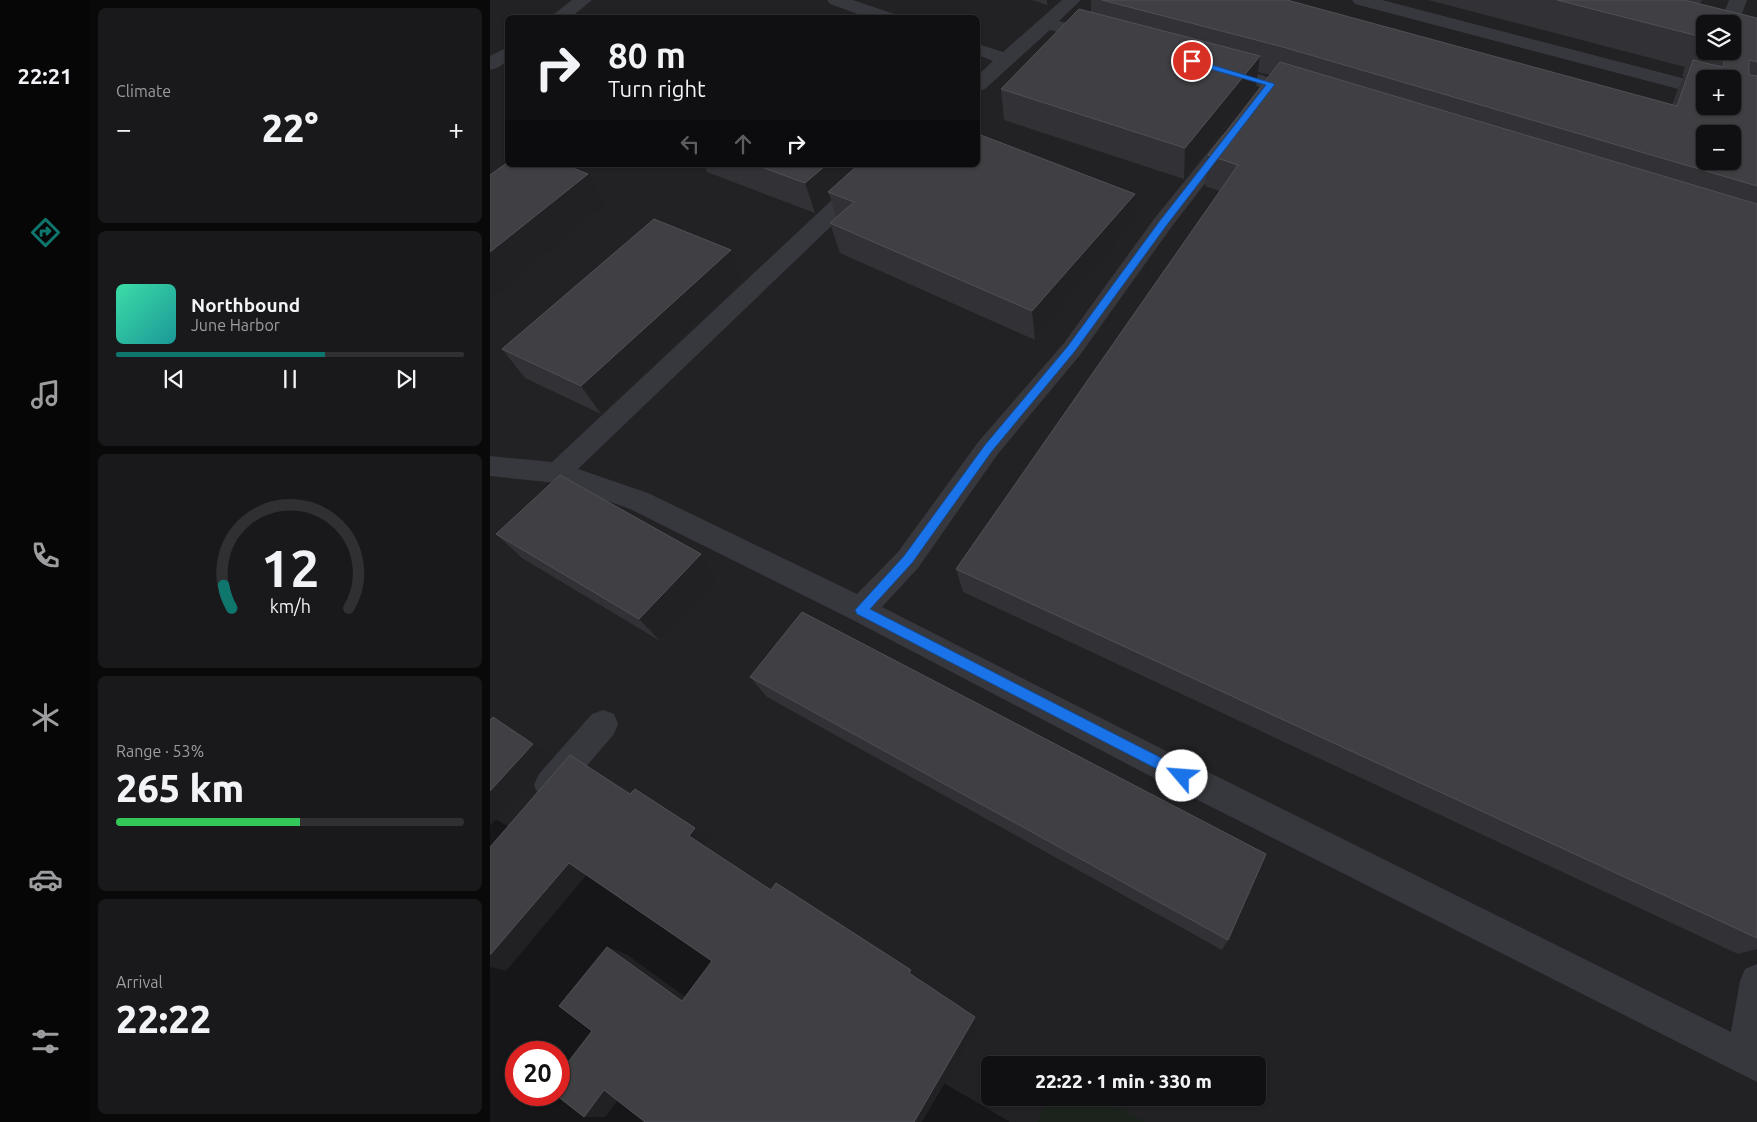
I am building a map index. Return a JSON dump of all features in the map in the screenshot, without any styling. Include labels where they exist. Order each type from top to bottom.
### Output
[{"type":"lane","points":[[562,15],[583,0]]},
{"type":"lane","points":[[836,0],[879,15]]},
{"type":"lane","points":[[980,83],[1048,24],[1072,0]]},
{"type":"lane","points":[[1361,0],[1696,88]]},
{"type":"lane","points":[[1732,15],[1738,0]]},
{"type":"lane","points":[[1048,24],[1116,42]]},
{"type":"lane","points":[[980,50],[1006,60]]},
{"type":"lane","points":[[490,64],[505,54]]},
{"type":"lane","points":[[1198,63],[1319,98]]},
{"type":"lane","points":[[1255,104],[1271,84]]},
{"type":"lane","points":[[861,610],[908,560],[988,448],[1072,349],[1162,224],[1240,125]]},
{"type":"lane","points":[[557,473],[833,210],[883,167]]},
{"type":"lane","points":[[490,466],[557,473],[639,501],[861,610],[1164,767],[1751,1061],[1757,981]]},
{"type":"lane","points":[[534,804],[604,724]]},
{"type":"shaded area","points":[[490,0],[1757,0],[1757,1122],[1010,1122],[983,1106],[1266,1106],[1266,1056],[981,1056],[981,1105],[490,816]]},
{"type":"shaded area","points":[[1044,1106],[1115,1106],[1146,1122],[1037,1122]]},
{"type":"building","points":[[1102,0],[1287,0],[1677,106],[1693,60],[1722,67],[1724,60],[1741,60],[1741,15],[1696,15],[1696,35],[1557,0],[1684,0],[1757,18],[1757,62],[1749,60],[1749,75],[1757,76],[1757,186],[1702,170],[1741,170],[1741,125],[1696,125],[1696,168],[1283,47]]},
{"type":"building","points":[[1079,9],[1260,56],[1185,148],[1001,89]]},
{"type":"building","points":[[1280,62],[1757,204],[1757,938],[956,569],[1238,165],[1208,155]]},
{"type":"building","points":[[980,135],[1135,194],[1032,311],[830,223],[854,202],[828,192],[856,167],[980,167]]},
{"type":"building","points":[[505,164],[505,167],[570,167],[588,174],[490,252],[490,175]]},
{"type":"building","points":[[761,167],[824,167],[805,183]]},
{"type":"building","points":[[654,219],[731,250],[581,386],[502,349]]},
{"type":"building","points":[[560,475],[701,554],[639,619],[496,534]]},
{"type":"building","points":[[802,612],[1266,854],[1228,940],[750,677]]},
{"type":"building","points":[[493,717],[533,744],[490,791],[490,720]]},
{"type":"building","points":[[570,755],[630,794],[635,789],[695,828],[689,836],[771,890],[776,883],[911,970],[909,973],[975,1017],[914,1122],[645,1122],[604,1090],[584,1117],[570,1106],[570,1060],[592,1031],[559,1006],[607,947],[682,1001],[712,961],[569,863],[490,955],[490,847]]},
{"type":"route","points":[[1182,776],[861,610],[908,560],[988,448],[1072,349],[1162,224],[1271,84],[1192,61]]}]
